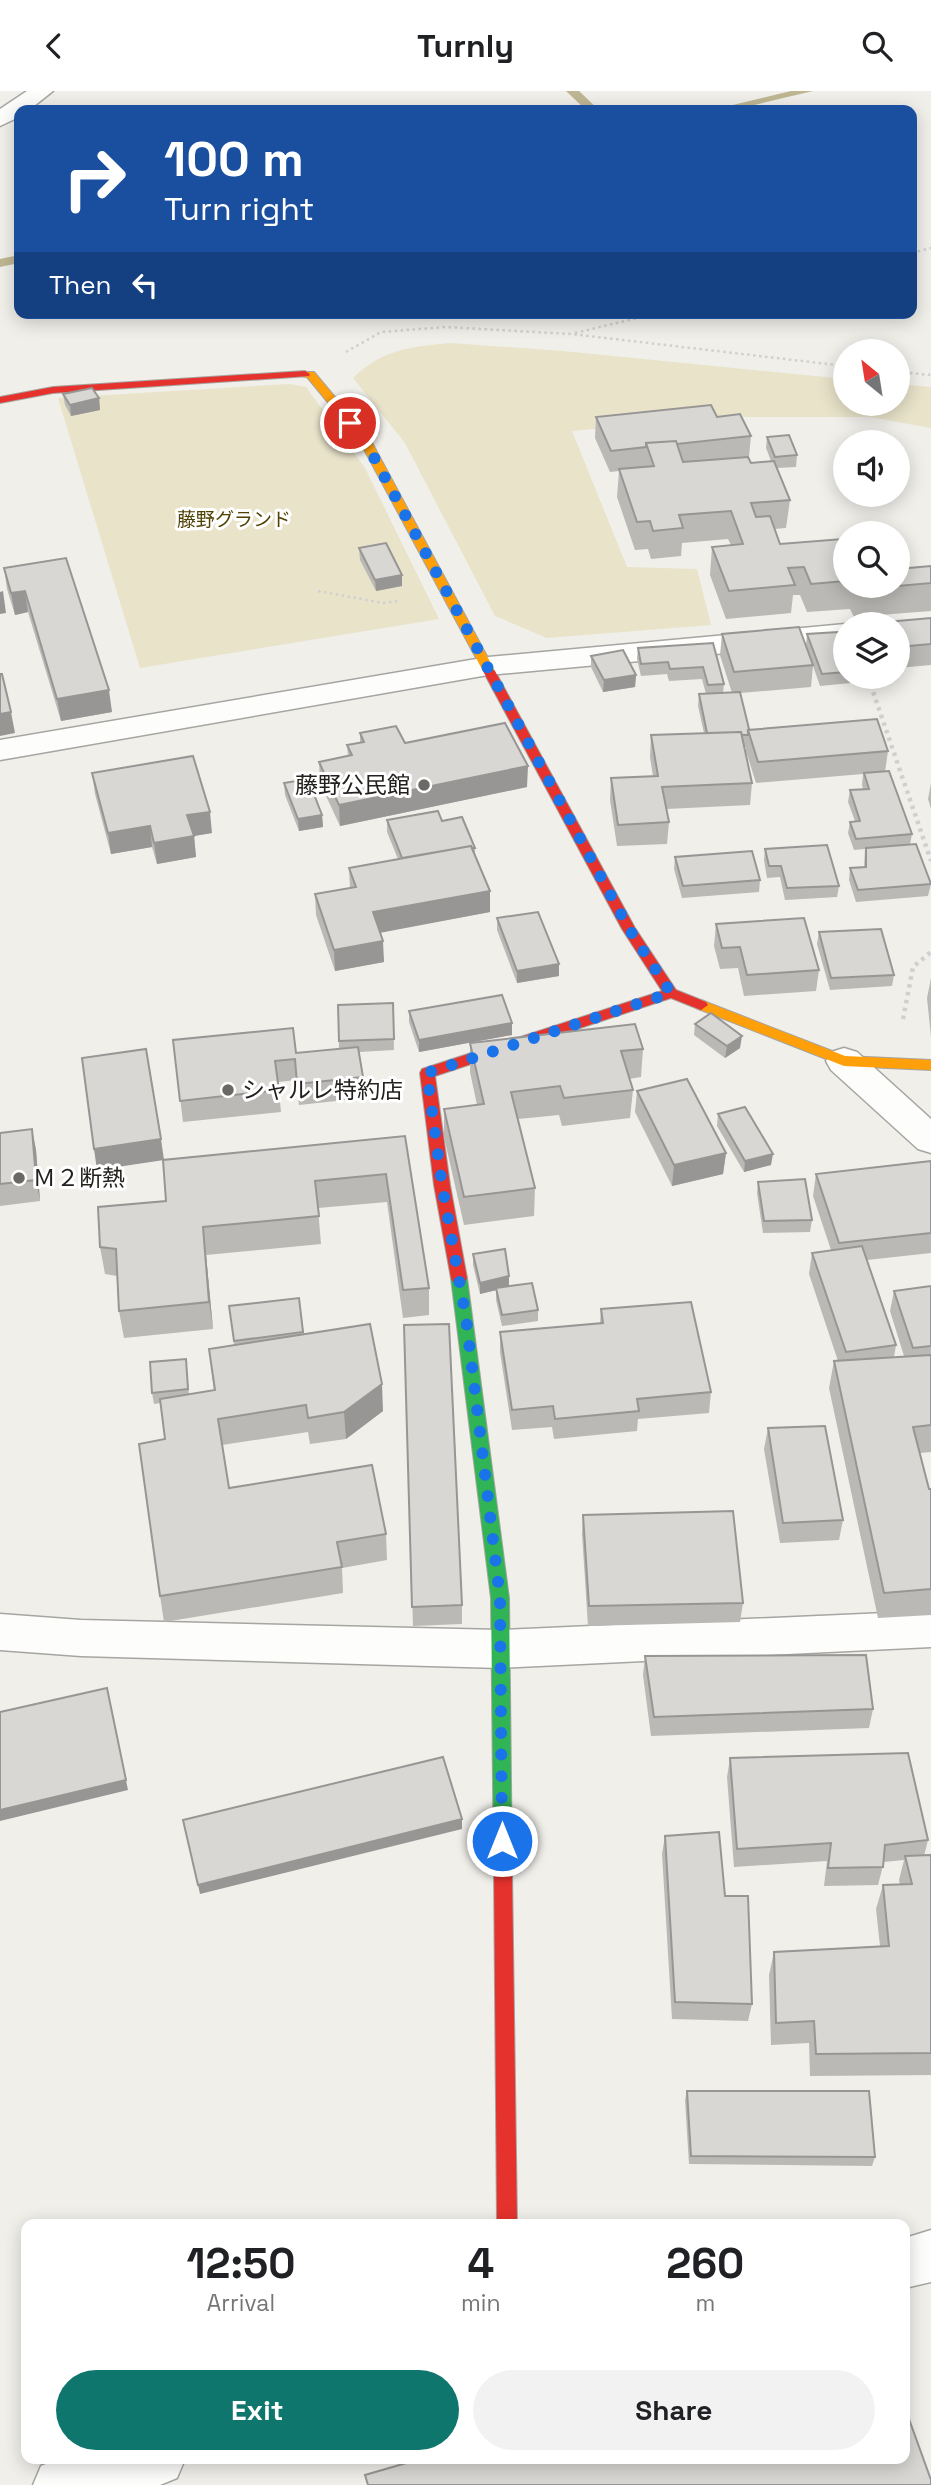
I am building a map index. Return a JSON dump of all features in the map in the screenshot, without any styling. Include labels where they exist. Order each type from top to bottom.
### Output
[{"type":"street","points":[[22,105],[43,91]]},
{"type":"street","points":[[0,400],[53,390],[310,374],[364,439],[629,929],[671,993],[844,1061],[931,1065]]},
{"type":"street","points":[[0,750],[488,666],[833,634]]},
{"type":"street","points":[[507,2219],[500,1598],[466,1318],[442,1185],[427,1073],[671,993]]},
{"type":"street","points":[[844,1061],[931,1140]]},
{"type":"street","points":[[0,1632],[94,1639],[500,1649],[931,1629]]},
{"type":"street","points":[[910,2262],[931,2256]]},
{"type":"street","points":[[60,2485],[139,2464]]},
{"type":"path","points":[[570,334],[633,319]]},
{"type":"path","points":[[310,374],[381,331],[446,327],[570,334],[833,365]]},
{"type":"path","points":[[910,373],[931,375]]},
{"type":"path","points":[[318,591],[383,603],[447,593]]},
{"type":"path","points":[[873,689],[931,861]]},
{"type":"path","points":[[894,1063],[913,967],[931,952]]},
{"type":"green space","points":[[450,343],[563,351],[833,378],[833,417],[725,417],[572,431],[627,567],[697,569],[711,625],[547,638],[495,616],[405,443],[353,378],[386,355],[410,348]]},
{"type":"green space","name":"藤野グランド","points":[[289,384],[306,387],[365,468],[439,619],[140,668],[58,398]]},
{"type":"green space","points":[[910,385],[931,387],[931,428],[870,417],[910,417]]},
{"type":"building","points":[[92,388],[99,398],[70,405],[63,394]]},
{"type":"building","points":[[711,405],[717,417],[740,414],[751,436],[677,444],[676,441],[646,443],[646,447],[611,451],[596,417]]},
{"type":"building","points":[[789,435],[797,455],[775,457],[767,437]]},
{"type":"building","points":[[676,441],[683,462],[748,457],[751,463],[774,461],[790,500],[751,503],[756,517],[770,516],[780,544],[833,540],[833,582],[811,584],[804,567],[788,568],[795,585],[729,591],[712,547],[743,544],[731,511],[679,515],[683,528],[653,531],[650,521],[637,522],[619,469],[654,466],[646,443]]},
{"type":"building","points":[[386,543],[402,575],[375,580],[359,548]]},
{"type":"building","points":[[66,558],[109,690],[57,699],[25,591],[11,593],[4,568]]},
{"type":"building","points":[[931,566],[931,583],[910,585],[910,568]]},
{"type":"building","points":[[931,618],[931,644],[910,646],[910,620]]},
{"type":"building","points":[[799,627],[813,665],[734,672],[722,634]]},
{"type":"building","points":[[833,632],[833,673],[822,674],[807,634]]},
{"type":"building","points":[[713,643],[724,684],[708,685],[703,667],[670,669],[668,662],[641,664],[638,648]]},
{"type":"building","points":[[623,650],[636,675],[604,680],[591,656]]},
{"type":"building","points":[[0,674],[11,712],[0,714]]},
{"type":"building","points":[[740,692],[748,735],[742,735],[741,732],[707,733],[699,694]]},
{"type":"building","points":[[877,719],[888,751],[758,762],[748,730]]},
{"type":"building","points":[[505,723],[528,766],[339,805],[319,762],[352,755],[347,745],[364,742],[360,733],[396,726],[405,743]]},
{"type":"building","points":[[741,732],[752,783],[662,787],[669,822],[618,825],[611,778],[658,776],[651,735]]},
{"type":"building","points":[[193,756],[210,812],[187,815],[194,836],[154,843],[150,826],[108,833],[92,773]]},
{"type":"building","points":[[889,771],[912,834],[856,839],[850,822],[860,821],[850,790],[869,789],[864,773]]},
{"type":"building","points":[[308,779],[322,815],[298,819],[284,783]]},
{"type":"building","points":[[438,811],[442,821],[462,817],[475,848],[471,846],[402,858],[387,820]]},
{"type":"building","points":[[916,844],[931,884],[858,890],[850,868],[866,867],[866,848]]},
{"type":"building","points":[[827,845],[839,886],[787,888],[781,866],[769,866],[765,849]]},
{"type":"building","points":[[471,846],[490,891],[373,912],[383,941],[334,950],[315,894],[356,887],[349,868]]},
{"type":"building","points":[[752,851],[760,880],[683,886],[675,857]]},
{"type":"building","points":[[538,912],[559,964],[517,971],[497,918]]},
{"type":"building","points":[[804,918],[819,970],[747,975],[740,947],[722,948],[716,924]]},
{"type":"building","points":[[881,929],[894,975],[831,978],[819,932]]},
{"type":"building","points":[[502,995],[512,1023],[419,1040],[409,1011]]},
{"type":"building","points":[[393,1003],[394,1039],[339,1041],[338,1005]]},
{"type":"building","points":[[711,1013],[742,1036],[727,1046],[695,1024]]},
{"type":"building","points":[[635,1024],[643,1049],[621,1051],[633,1090],[564,1098],[560,1086],[511,1092],[535,1188],[464,1197],[444,1109],[484,1104],[470,1043]]},
{"type":"building","points":[[293,1028],[296,1053],[358,1047],[363,1077],[297,1084],[295,1059],[275,1061],[279,1090],[180,1101],[173,1040]]},
{"type":"building","points":[[146,1049],[161,1139],[94,1149],[82,1058]]},
{"type":"building","points":[[687,1079],[726,1153],[674,1165],[637,1091]]},
{"type":"building","points":[[745,1107],[773,1154],[745,1161],[718,1114]]},
{"type":"building","points":[[32,1129],[36,1180],[0,1184],[0,1133]]},
{"type":"building","points":[[405,1136],[429,1288],[403,1290],[386,1174],[315,1181],[319,1216],[203,1227],[209,1302],[119,1311],[116,1249],[100,1247],[98,1207],[166,1201],[163,1160]]},
{"type":"building","points":[[931,1161],[931,1233],[839,1243],[816,1174]]},
{"type":"building","points":[[805,1179],[812,1220],[764,1221],[758,1182]]},
{"type":"building","points":[[862,1246],[896,1345],[846,1352],[812,1253]]},
{"type":"building","points":[[505,1249],[509,1276],[480,1283],[473,1254]]},
{"type":"building","points":[[532,1283],[538,1310],[502,1315],[496,1288]]},
{"type":"building","points":[[931,1286],[931,1346],[913,1348],[894,1291]]},
{"type":"building","points":[[299,1298],[303,1332],[234,1341],[229,1306]]},
{"type":"building","points":[[691,1302],[711,1392],[637,1399],[639,1411],[555,1419],[553,1406],[512,1410],[500,1332],[603,1323],[601,1309]]},
{"type":"building","points":[[370,1324],[382,1384],[344,1412],[308,1418],[306,1405],[218,1419],[229,1488],[372,1465],[386,1534],[337,1542],[342,1567],[160,1596],[139,1444],[165,1439],[160,1399],[215,1390],[209,1349]]},
{"type":"building","points":[[449,1324],[462,1605],[412,1607],[404,1325]]},
{"type":"building","points":[[931,1355],[931,1425],[913,1427],[931,1489],[931,1589],[884,1593],[834,1361]]},
{"type":"building","points":[[186,1359],[188,1389],[152,1393],[150,1362]]},
{"type":"building","points":[[825,1426],[843,1520],[783,1523],[768,1428]]},
{"type":"building","points":[[733,1511],[743,1603],[589,1606],[583,1515]]},
{"type":"building","points":[[866,1655],[873,1709],[654,1717],[645,1656]]},
{"type":"building","points":[[107,1688],[126,1780],[0,1810],[0,1712]]},
{"type":"building","points":[[908,1753],[928,1840],[885,1845],[883,1867],[828,1868],[831,1843],[737,1849],[730,1758]]},
{"type":"building","points":[[443,1757],[462,1819],[198,1885],[183,1820]]},
{"type":"building","points":[[719,1832],[725,1896],[748,1896],[752,2004],[675,2002],[665,1836]]},
{"type":"building","points":[[931,1855],[931,2053],[816,2054],[814,2021],[776,2023],[774,1952],[889,1946],[883,1885],[912,1884],[905,1856]]},
{"type":"building","points":[[687,2091],[869,2091],[875,2157],[691,2156]]},
{"type":"building","points":[[910,2422],[931,2485],[368,2485],[365,2475],[403,2464],[910,2464]]},
{"type":"waterway","points":[[572,91],[587,105]]},
{"type":"waterway","points":[[741,105],[807,91]]},
{"type":"waterway","points":[[0,263],[14,260]]},
{"type":"traffic: fast","points":[[459,1278],[500,1598],[503,1873]]},
{"type":"traffic: slow","points":[[305,374],[310,374],[364,439],[489,671]]},
{"type":"traffic: slow","points":[[701,1005],[844,1061],[931,1065]]},
{"type":"traffic: jam","points":[[0,400],[53,390],[305,374]]},
{"type":"traffic: jam","points":[[489,671],[629,929],[671,993],[701,1005]]},
{"type":"traffic: jam","points":[[459,1278],[442,1185],[427,1073],[671,993]]},
{"type":"traffic: jam","points":[[503,1873],[507,2219]]},
{"type":"place","name":"藤野公民館","points":[[424,785]]},
{"type":"place","name":"シャルレ特約店","points":[[228,1090]]},
{"type":"place","name":"Ｍ２断熱","points":[[19,1178]]},
{"type":"route","points":[[350,423],[364,439],[629,929],[671,993],[427,1073],[442,1185],[466,1318],[500,1598],[502,1841]]}]
